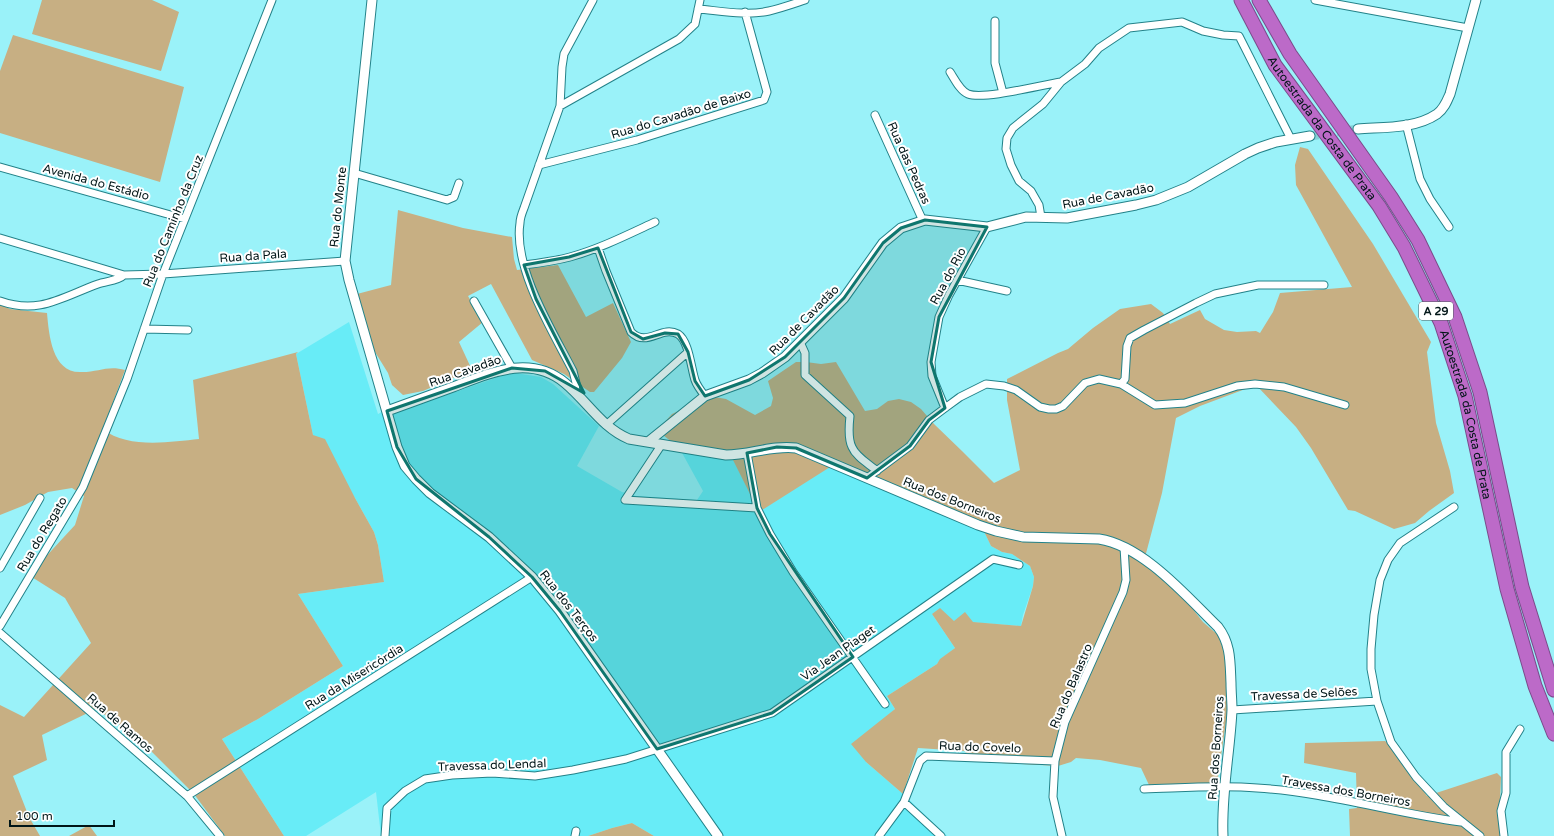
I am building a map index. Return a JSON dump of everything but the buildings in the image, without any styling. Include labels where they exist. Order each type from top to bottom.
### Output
[{"type":"highway","points":[[1233,0],[1244,6]]},
{"type":"highway","name":"Autoestrada da Costa de Prata","points":[[1261,1],[1290,54],[1391,197],[1418,240],[1455,317],[1480,392],[1522,587],[1554,690]]},
{"type":"highway","name":"Autoestrada da Costa de Prata","points":[[1244,6],[1275,65],[1379,206],[1404,247],[1442,323],[1465,396],[1507,589],[1535,686],[1554,734]]},
{"type":"street","name":"Rua do Caminho da Cruz","points":[[98,452],[127,379],[163,274],[272,0]]},
{"type":"street","name":"Rua do Monte","points":[[372,0],[345,261],[349,280],[387,411]]},
{"type":"street","points":[[575,391],[576,383],[573,372],[536,299],[524,265],[520,237],[520,223],[560,106],[564,54],[593,0]]},
{"type":"street","points":[[560,106],[679,38],[695,24],[700,0]]},
{"type":"street","points":[[698,9],[745,12],[769,11],[805,0]]},
{"type":"street","points":[[1316,0],[1468,28]]},
{"type":"street","points":[[1358,129],[1423,121],[1438,113],[1445,105],[1450,94],[1476,0]]},
{"type":"street","name":"Rua do Cavadão de Baixo","points":[[539,165],[637,140],[764,100],[767,92],[745,12]]},
{"type":"street","points":[[995,20],[994,63],[1003,93]]},
{"type":"street","points":[[1041,217],[1039,205],[1034,196],[1031,191],[1019,181],[1011,166],[1006,149],[1006,138],[1013,128],[1042,104],[1061,82],[1085,64],[1099,48],[1129,28],[1182,22],[1203,31],[1223,35],[1239,36],[1291,139]]},
{"type":"street","points":[[950,72],[967,93],[1003,93],[1061,82]]},
{"type":"street","name":"Rua das Pedras","points":[[875,115],[923,221]]},
{"type":"street","points":[[1406,124],[1420,179],[1430,199],[1449,227]]},
{"type":"street","name":"Rua de Cavadão","points":[[648,442],[705,396],[762,374],[785,357],[844,298],[883,243],[901,228],[923,221],[987,227],[1026,217],[1078,217],[1156,200],[1188,187],[1258,148],[1291,139],[1310,136]]},
{"type":"street","name":"Avenida do Estádio","points":[[0,167],[185,219]]},
{"type":"street","points":[[354,173],[447,200],[454,196],[459,183]]},
{"type":"street","points":[[524,265],[569,258],[598,248],[655,222]]},
{"type":"street","name":"Rua do Rio","points":[[945,408],[932,376],[930,362],[939,317],[949,294],[987,227]]},
{"type":"street","points":[[0,238],[124,275]]},
{"type":"street","points":[[598,248],[631,332],[638,338],[665,332],[678,334],[683,340],[688,352],[695,381],[705,396]]},
{"type":"street","name":"Rua da Pala","points":[[124,275],[163,274],[345,261]]},
{"type":"street","points":[[0,301],[10,305],[36,307],[103,282],[121,278],[124,275]]},
{"type":"street","points":[[957,280],[1007,291]]},
{"type":"street","points":[[1121,384],[1126,379],[1127,346],[1130,338],[1196,303],[1215,294],[1258,285],[1324,285]]},
{"type":"street","points":[[474,301],[512,368]]},
{"type":"street","points":[[144,329],[188,330]]},
{"type":"street","points":[[800,342],[805,354],[805,375],[850,416],[849,428],[852,447],[860,457],[877,471]]},
{"type":"street","points":[[606,426],[688,352]]},
{"type":"street","name":"Rua Cavadão","points":[[387,411],[481,376],[512,368],[532,368],[545,371],[560,379],[575,391],[606,426],[620,435],[637,441],[726,455],[747,453]]},
{"type":"street","points":[[867,478],[910,446],[929,420],[960,396],[986,384],[1004,386],[1016,390],[1040,407],[1056,410],[1063,406],[1085,383],[1099,379],[1121,384],[1155,405],[1185,402],[1237,386],[1254,384],[1284,387],[1345,405]]},
{"type":"street","name":"Rua dos Terços","points":[[387,411],[397,448],[406,466],[416,479],[430,493],[489,537],[532,577],[560,611],[718,836]]},
{"type":"street","points":[[662,444],[625,500],[757,508]]},
{"type":"street","name":"Rua dos Borneiros","points":[[747,453],[777,447],[796,448],[978,525],[996,531],[1023,537],[1099,539],[1124,547],[1142,558],[1175,586],[1218,627],[1224,635],[1230,654],[1232,710],[1225,787],[1223,836]]},
{"type":"street","name":"Rua do Regato","points":[[0,626],[83,488],[98,452]]},
{"type":"street","points":[[747,453],[757,508],[781,554],[885,704]]},
{"type":"street","points":[[0,568],[40,498]]},
{"type":"street","points":[[1454,508],[1400,543],[1388,560],[1380,580],[1374,615],[1371,669],[1378,701],[1391,742],[1416,777],[1444,807],[1480,836]]},
{"type":"street","name":"Rua do Balastro","points":[[1062,836],[1053,797],[1055,761],[1064,722],[1123,592],[1126,580],[1124,547]]},
{"type":"street","name":"Via Jean Piaget","points":[[657,749],[772,713],[993,559],[1019,565]]},
{"type":"street","name":"Rua da Misericórdia","points":[[187,796],[532,577]]},
{"type":"street","name":"Rua de Ramos","points":[[0,633],[187,796],[220,836]]},
{"type":"street","name":"Travessa de Selões","points":[[1232,710],[1378,701]]},
{"type":"street","points":[[1504,836],[1501,811],[1506,793],[1506,752],[1520,729]]},
{"type":"street","name":"Travessa do Lendal","points":[[385,836],[387,808],[405,791],[425,779],[452,775],[492,773],[535,776],[626,759],[657,749]]},
{"type":"street","name":"Rua do Covelo","points":[[879,836],[904,802],[920,761],[926,756],[1055,761]]},
{"type":"street","name":"Travessa dos Borneiros","points":[[1144,789],[1225,787],[1257,788],[1312,795],[1429,818],[1462,822]]},
{"type":"street","points":[[904,802],[941,836]]},
{"type":"highlighted area","points":[[925,220],[987,227],[939,317],[931,362],[945,408],[929,420],[910,446],[867,478],[796,448],[777,447],[747,453],[757,508],[770,534],[853,657],[772,713],[657,749],[560,611],[532,577],[489,537],[416,479],[397,447],[387,411],[512,368],[545,371],[584,393],[536,299],[524,265],[569,257],[598,248],[631,332],[643,339],[665,333],[678,334],[688,352],[695,381],[705,396],[749,380],[785,357],[844,298],[883,243],[901,228]]},
{"type":"shaded area","points":[[42,0],[152,0],[179,12],[161,71],[32,34]]},
{"type":"shaded area","points":[[13,35],[184,87],[160,182],[0,133],[0,71]]},
{"type":"shaded area","points":[[1300,147],[1308,149],[1373,244],[1431,342],[1427,352],[1436,423],[1450,471],[1454,493],[1415,523],[1394,529],[1355,511],[1348,510],[1311,448],[1296,427],[1256,385],[1200,406],[1176,418],[1162,493],[1144,561],[1192,608],[1203,622],[1218,635],[1226,657],[1230,694],[1217,784],[1149,785],[1141,768],[1100,760],[1076,758],[1071,762],[1058,766],[1001,763],[975,759],[964,751],[918,748],[903,794],[866,762],[851,744],[895,709],[887,696],[937,664],[940,659],[955,648],[932,614],[940,608],[954,621],[965,612],[973,622],[1021,626],[1033,586],[1034,577],[1030,566],[1012,554],[1002,552],[991,546],[979,521],[838,462],[759,512],[732,458],[673,443],[663,435],[661,426],[672,414],[709,396],[726,399],[755,415],[771,406],[773,398],[768,381],[796,362],[821,364],[836,362],[865,411],[877,409],[888,401],[899,399],[911,402],[921,409],[934,424],[994,483],[1020,470],[1007,400],[1007,379],[1068,349],[1093,328],[1120,309],[1151,304],[1163,313],[1170,324],[1200,310],[1205,319],[1224,330],[1237,332],[1256,331],[1260,333],[1273,312],[1280,293],[1352,287],[1296,185],[1295,165]]},
{"type":"shaded area","points":[[398,210],[463,228],[512,237],[514,259],[517,270],[558,265],[586,317],[613,303],[631,342],[622,358],[594,392],[590,392],[564,374],[532,360],[491,284],[468,296],[483,322],[459,342],[472,370],[423,391],[403,395],[392,385],[388,373],[375,352],[365,325],[357,294],[391,285]]},
{"type":"shaded area","points":[[0,304],[10,309],[47,313],[49,332],[54,352],[64,367],[72,371],[82,372],[108,368],[125,370],[103,429],[113,435],[136,442],[149,443],[199,439],[193,380],[298,352],[296,354],[313,435],[325,439],[374,532],[378,545],[384,582],[298,594],[343,666],[258,719],[222,739],[284,836],[225,836],[194,794],[142,742],[132,733],[96,709],[42,735],[47,760],[13,776],[29,817],[40,836],[0,836],[0,705],[24,717],[91,643],[65,598],[27,574],[40,563],[75,525],[84,496],[72,488],[48,492],[25,505],[0,515]]},
{"type":"shaded area","points":[[349,322],[378,414],[398,403],[401,411],[504,375],[515,373],[541,377],[553,384],[599,426],[577,466],[622,492],[636,496],[697,500],[703,491],[681,451],[682,447],[812,477],[838,462],[979,521],[991,546],[1002,552],[1012,554],[1030,566],[1034,577],[1033,586],[1023,615],[1021,626],[954,621],[932,614],[955,648],[937,664],[887,696],[895,709],[886,717],[866,762],[903,794],[947,836],[654,836],[632,823],[588,836],[381,836],[376,792],[306,836],[284,836],[222,739],[258,719],[343,666],[298,594],[384,582],[378,545],[374,532],[355,498],[313,435],[296,354]]},
{"type":"shaded area","points":[[1385,741],[1398,751],[1427,796],[1497,773],[1501,777],[1500,802],[1503,836],[1350,836],[1349,809],[1357,808],[1356,773],[1304,763],[1305,743]]},
{"type":"shaded area","points":[[632,823],[654,836],[588,836],[612,828]]},
{"type":"shaded area","points":[[89,825],[97,836],[69,836]]},
{"type":"tunnel","points":[[1310,136],[1358,129]]}]
